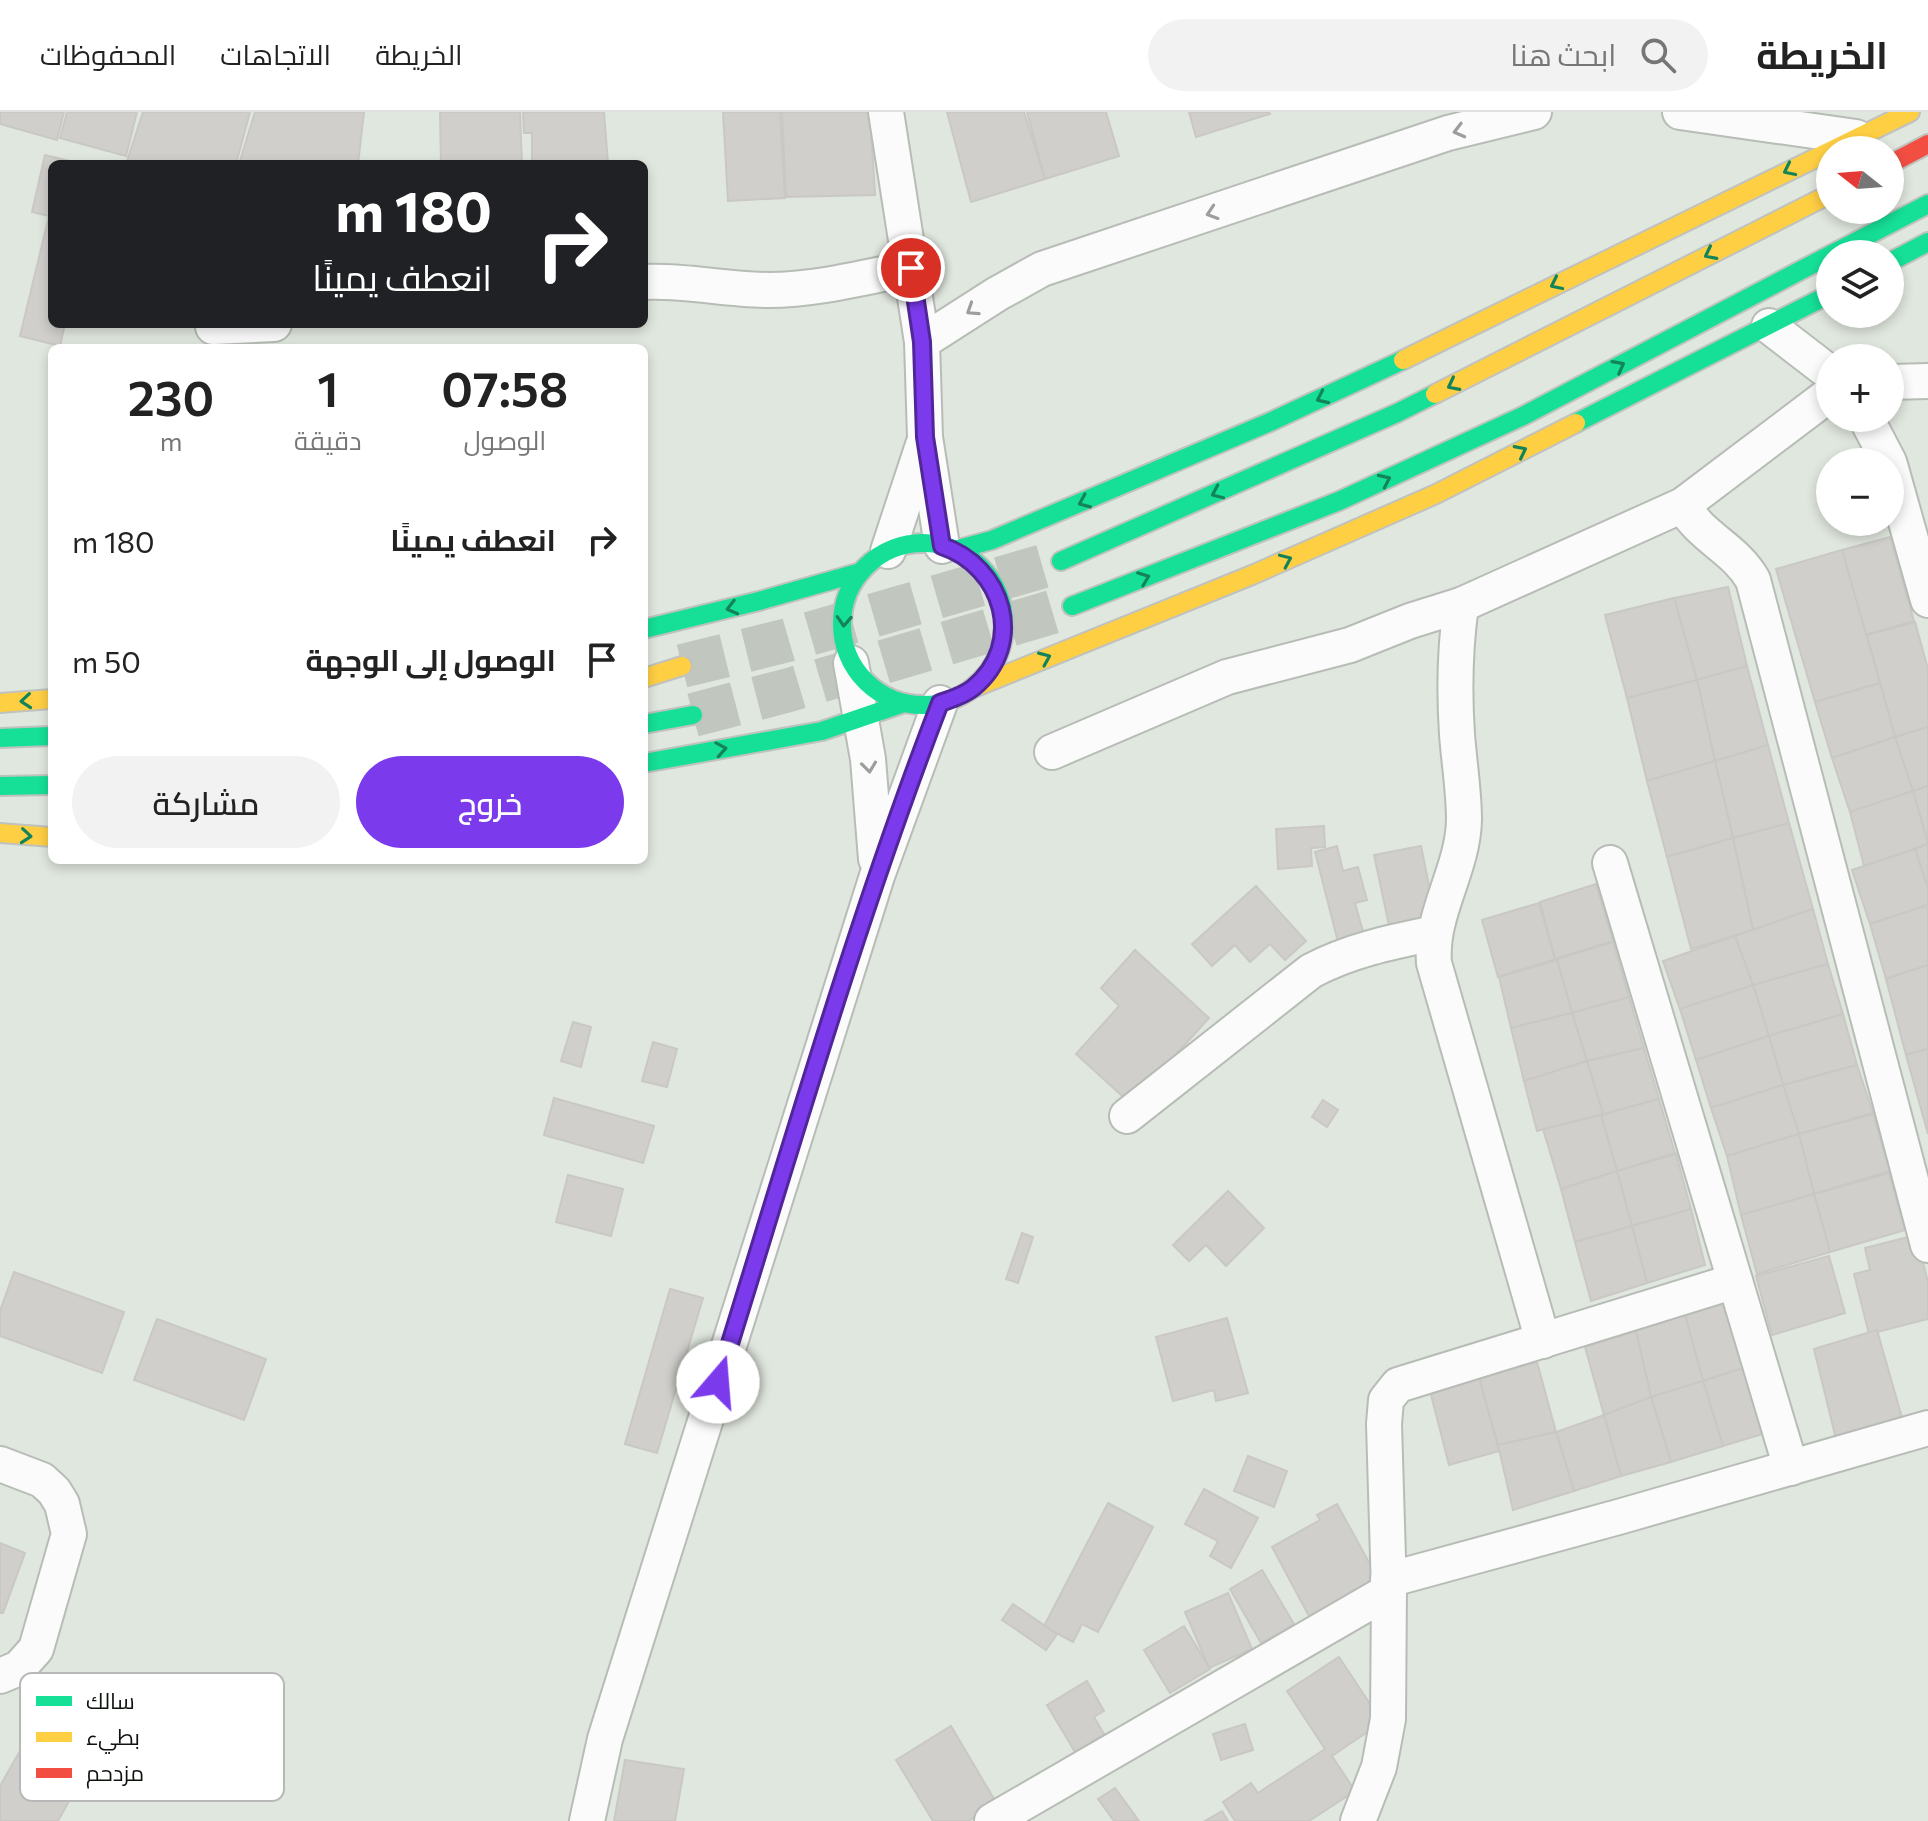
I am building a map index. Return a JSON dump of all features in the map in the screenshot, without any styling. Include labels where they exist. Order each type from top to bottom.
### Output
[{"type":"highway","points":[[1858,136],[1910,112]]},
{"type":"highway","points":[[1904,157],[1928,144]]},
{"type":"highway","points":[[904,703],[873,689],[851,663],[843,640],[842,616],[848,593],[861,572],[888,551],[915,544],[948,548],[992,540],[1284,416],[1816,157]]},
{"type":"highway","points":[[1061,561],[1397,413],[1816,201]]},
{"type":"highway","points":[[1858,240],[1928,204]]},
{"type":"highway","points":[[1904,255],[1928,242]]},
{"type":"highway","points":[[1072,606],[1339,501],[1467,442],[1816,262]]},
{"type":"highway","points":[[648,762],[822,731],[862,720],[904,703],[940,703],[1252,575],[1436,494],[1816,301]]},
{"type":"highway","points":[[948,548],[971,560],[985,573],[1001,605],[1001,641],[995,659],[973,688]]},
{"type":"highway","points":[[648,628],[861,572]]},
{"type":"highway","points":[[648,677],[682,666]]},
{"type":"highway","points":[[0,703],[48,699]]},
{"type":"highway","points":[[648,723],[693,715]]},
{"type":"highway","points":[[0,738],[48,736]]},
{"type":"highway","points":[[0,786],[48,785]]},
{"type":"highway","points":[[0,833],[48,837]]},
{"type":"street","points":[[886,112],[922,342],[925,437],[948,548]]},
{"type":"street","points":[[922,342],[1042,269],[1448,133],[1534,112]]},
{"type":"street","points":[[1680,112],[1849,136]]},
{"type":"street","points":[[648,282],[769,290],[803,288],[911,268]]},
{"type":"street","points":[[1769,326],[1816,362]]},
{"type":"street","points":[[1904,382],[1928,381]]},
{"type":"street","points":[[1052,752],[1227,677],[1350,645],[1461,605],[1683,505],[1816,405]]},
{"type":"street","points":[[888,551],[925,437]]},
{"type":"street","points":[[1683,505],[1698,528],[1734,555],[1753,580],[1928,1245]]},
{"type":"street","points":[[1904,514],[1928,600]]},
{"type":"street","points":[[1461,605],[1455,677],[1464,819],[1455,871],[1435,933],[1433,949],[1437,977],[1543,1341]]},
{"type":"street","points":[[851,663],[872,797],[877,876]]},
{"type":"street","points":[[587,1821],[610,1724],[877,876],[940,703]]},
{"type":"street","points":[[1610,863],[1791,1468]]},
{"type":"street","points":[[1127,1116],[1311,971],[1339,956],[1369,946],[1435,933]]},
{"type":"street","points":[[1358,1821],[1379,1767],[1388,1719],[1386,1400],[1398,1385],[1735,1281]]},
{"type":"street","points":[[992,1821],[1388,1586],[1928,1428]]},
{"type":"street","points":[[0,1464],[42,1480],[54,1491],[62,1504],[69,1534],[36,1649],[19,1668],[0,1676]]},
{"type":"building","points":[[0,112],[64,112],[57,140],[0,124]]},
{"type":"building","points":[[67,112],[137,112],[126,156],[60,138]]},
{"type":"building","points":[[143,112],[250,112],[237,160],[127,160]]},
{"type":"building","points":[[255,112],[364,112],[358,160],[240,160]]},
{"type":"building","points":[[440,112],[520,112],[522,160],[441,160]]},
{"type":"building","points":[[523,112],[604,112],[608,160],[532,160],[532,133],[524,133]]},
{"type":"building","points":[[723,112],[780,112],[785,198],[728,201]]},
{"type":"building","points":[[782,112],[870,112],[875,195],[786,197]]},
{"type":"building","points":[[947,112],[1024,112],[1045,179],[971,202]]},
{"type":"building","points":[[1027,112],[1106,112],[1119,156],[1045,179]]},
{"type":"building","points":[[1189,112],[1269,112],[1270,114],[1196,137]]},
{"type":"building","points":[[45,155],[66,160],[48,160],[48,216],[32,212]]},
{"type":"building","points":[[48,220],[48,328],[64,328],[60,344],[20,336]]},
{"type":"building","points":[[1890,537],[1914,621],[1865,635],[1842,550]]},
{"type":"building","points":[[1842,550],[1880,683],[1815,702],[1776,569]]},
{"type":"building","points":[[1728,587],[1747,666],[1697,680],[1674,598]]},
{"type":"building","points":[[1674,598],[1697,680],[1627,698],[1605,615]]},
{"type":"building","points":[[1915,622],[1928,669],[1928,727],[1895,737],[1867,635]]},
{"type":"building","points":[[1747,666],[1768,745],[1715,761],[1697,680]]},
{"type":"building","points":[[1697,680],[1715,761],[1647,781],[1627,698]]},
{"type":"building","points":[[1880,683],[1895,737],[1832,758],[1815,702]]},
{"type":"building","points":[[1928,727],[1928,786],[1913,791],[1895,737]]},
{"type":"building","points":[[1895,737],[1913,791],[1850,812],[1832,758]]},
{"type":"building","points":[[1768,745],[1789,823],[1733,838],[1715,761]]},
{"type":"building","points":[[1715,761],[1733,838],[1667,857],[1647,781]]},
{"type":"building","points":[[1928,786],[1928,843],[1913,791]]},
{"type":"building","points":[[1913,791],[1928,844],[1864,866],[1850,812]]},
{"type":"building","points":[[1789,823],[1813,909],[1753,930],[1733,838]]},
{"type":"building","points":[[1324,826],[1325,847],[1311,848],[1312,866],[1278,869],[1276,829]]},
{"type":"building","points":[[1733,838],[1753,930],[1691,949],[1667,857]]},
{"type":"building","points":[[1928,844],[1928,889],[1915,849]]},
{"type":"building","points":[[1337,846],[1343,871],[1358,867],[1367,900],[1355,903],[1364,935],[1338,942],[1315,852]]},
{"type":"building","points":[[1421,846],[1436,920],[1390,930],[1374,855]]},
{"type":"building","points":[[1915,849],[1928,889],[1928,905],[1870,924],[1852,870]]},
{"type":"building","points":[[1596,884],[1613,941],[1555,959],[1540,902]]},
{"type":"building","points":[[1256,886],[1306,941],[1285,960],[1270,944],[1250,962],[1235,945],[1212,966],[1192,944]]},
{"type":"building","points":[[1539,903],[1555,959],[1498,977],[1482,920]]},
{"type":"building","points":[[1928,905],[1928,965],[1886,979],[1870,924]]},
{"type":"building","points":[[1813,909],[1828,964],[1753,985],[1735,936]]},
{"type":"building","points":[[1735,936],[1753,985],[1680,1009],[1663,961]]},
{"type":"building","points":[[1613,942],[1629,997],[1572,1013],[1557,959]]},
{"type":"building","points":[[1135,950],[1209,1018],[1131,1104],[1076,1054],[1119,1006],[1101,988]]},
{"type":"building","points":[[1557,960],[1572,1013],[1511,1028],[1499,977]]},
{"type":"building","points":[[1828,964],[1843,1014],[1769,1036],[1753,985]]},
{"type":"building","points":[[1928,965],[1928,1049],[1906,1055],[1886,979]]},
{"type":"building","points":[[1753,985],[1769,1036],[1696,1060],[1680,1009]]},
{"type":"building","points":[[1629,997],[1644,1048],[1587,1061],[1572,1013]]},
{"type":"building","points":[[1572,1013],[1587,1061],[1524,1081],[1511,1028]]},
{"type":"building","points":[[1843,1014],[1857,1065],[1783,1085],[1769,1036]]},
{"type":"building","points":[[573,1022],[591,1027],[581,1067],[561,1061]]},
{"type":"building","points":[[1769,1036],[1783,1085],[1711,1108],[1696,1060]]},
{"type":"building","points":[[653,1042],[677,1049],[667,1087],[642,1081]]},
{"type":"building","points":[[1644,1048],[1659,1099],[1603,1114],[1587,1061]]},
{"type":"building","points":[[1928,1049],[1928,1134],[1906,1055]]},
{"type":"building","points":[[1587,1061],[1603,1114],[1537,1131],[1524,1081]]},
{"type":"building","points":[[1857,1065],[1873,1113],[1799,1134],[1783,1085]]},
{"type":"building","points":[[1783,1085],[1799,1134],[1727,1156],[1711,1108]]},
{"type":"building","points":[[554,1098],[654,1126],[643,1163],[544,1135]]},
{"type":"building","points":[[1659,1099],[1675,1153],[1617,1171],[1601,1115]]},
{"type":"building","points":[[1323,1100],[1338,1110],[1327,1127],[1312,1117]]},
{"type":"building","points":[[1873,1114],[1890,1171],[1814,1194],[1799,1134]]},
{"type":"building","points":[[1601,1115],[1617,1171],[1561,1189],[1543,1129]]},
{"type":"building","points":[[1799,1134],[1814,1194],[1741,1215],[1727,1156]]},
{"type":"building","points":[[1676,1154],[1691,1209],[1632,1226],[1617,1171]]},
{"type":"building","points":[[1617,1171],[1632,1226],[1575,1242],[1561,1189]]},
{"type":"building","points":[[1889,1173],[1905,1230],[1830,1252],[1814,1194]]},
{"type":"building","points":[[568,1175],[623,1189],[611,1236],[556,1222]]},
{"type":"building","points":[[1228,1191],[1264,1228],[1226,1266],[1206,1245],[1189,1261],[1173,1245]]},
{"type":"building","points":[[1814,1194],[1830,1252],[1757,1274],[1741,1215]]},
{"type":"building","points":[[1691,1209],[1705,1265],[1647,1283],[1632,1226]]},
{"type":"building","points":[[1632,1226],[1647,1283],[1591,1301],[1575,1242]]},
{"type":"building","points":[[1022,1233],[1033,1237],[1018,1283],[1006,1279]]},
{"type":"building","points":[[1916,1235],[1928,1282],[1928,1319],[1869,1334],[1854,1274],[1870,1270],[1865,1248]]},
{"type":"building","points":[[1829,1256],[1845,1313],[1772,1335],[1756,1276]]},
{"type":"building","points":[[14,1272],[124,1312],[102,1373],[0,1336],[0,1311]]},
{"type":"building","points":[[670,1289],[703,1298],[657,1453],[625,1444]]},
{"type":"building","points":[[1734,1298],[1753,1365],[1703,1381],[1685,1315]]},
{"type":"building","points":[[1685,1315],[1703,1381],[1651,1397],[1636,1331]]},
{"type":"building","points":[[1227,1318],[1248,1393],[1216,1401],[1214,1390],[1173,1401],[1156,1337]]},
{"type":"building","points":[[157,1319],[266,1359],[244,1420],[134,1380]]},
{"type":"building","points":[[1877,1330],[1903,1421],[1836,1439],[1814,1349]]},
{"type":"building","points":[[1636,1331],[1651,1397],[1604,1415],[1585,1347]]},
{"type":"building","points":[[1537,1362],[1556,1432],[1498,1445],[1479,1377]]},
{"type":"building","points":[[1753,1365],[1772,1431],[1723,1446],[1703,1381]]},
{"type":"building","points":[[1479,1377],[1499,1451],[1449,1465],[1430,1391]]},
{"type":"building","points":[[1703,1381],[1723,1446],[1671,1462],[1651,1397]]},
{"type":"building","points":[[1651,1397],[1671,1462],[1621,1476],[1604,1415]]},
{"type":"building","points":[[1604,1415],[1621,1476],[1574,1491],[1556,1432]]},
{"type":"building","points":[[1556,1432],[1574,1491],[1513,1510],[1498,1445]]},
{"type":"building","points":[[1248,1456],[1287,1471],[1274,1507],[1234,1491]]},
{"type":"building","points":[[1204,1489],[1258,1518],[1231,1568],[1210,1556],[1218,1541],[1185,1524]]},
{"type":"building","points":[[1108,1503],[1153,1527],[1098,1632],[1082,1624],[1073,1642],[1044,1626]]},
{"type":"building","points":[[1337,1504],[1377,1577],[1309,1616],[1272,1547],[1320,1520],[1317,1515]]},
{"type":"building","points":[[0,1543],[25,1553],[3,1613],[0,1613]]},
{"type":"building","points":[[1262,1570],[1294,1624],[1261,1643],[1230,1589]]},
{"type":"building","points":[[1228,1593],[1252,1649],[1209,1668],[1185,1612]]},
{"type":"building","points":[[1013,1604],[1057,1634],[1046,1650],[1002,1620]]},
{"type":"building","points":[[1184,1626],[1210,1669],[1170,1693],[1144,1650]]},
{"type":"building","points":[[1339,1657],[1382,1722],[1332,1756],[1355,1791],[1309,1821],[1235,1821],[1223,1802],[1251,1783],[1258,1793],[1325,1749],[1287,1691]]},
{"type":"building","points":[[1087,1681],[1104,1711],[1094,1717],[1104,1734],[1075,1752],[1047,1705]]},
{"type":"building","points":[[1245,1724],[1253,1750],[1221,1760],[1213,1734]]},
{"type":"building","points":[[951,1726],[997,1804],[968,1821],[933,1821],[896,1760]]},
{"type":"building","points":[[20,1751],[20,1801],[69,1801],[58,1821],[0,1821],[0,1786]]},
{"type":"building","points":[[625,1760],[684,1769],[675,1821],[614,1821]]},
{"type":"building","points":[[1115,1788],[1139,1821],[1114,1821],[1098,1799]]},
{"type":"building","points":[[1222,1811],[1228,1821],[1205,1821]]},
{"type":"tunnel","points":[[682,666],[788,640],[1061,561]]},
{"type":"tunnel","points":[[693,715],[789,690],[1072,606]]},
{"type":"traffic: fast","points":[[1859,240],[1928,204]]},
{"type":"traffic: fast","points":[[1904,255],[1928,242]]},
{"type":"traffic: fast","points":[[1072,606],[1339,501],[1523,416],[1816,262]]},
{"type":"traffic: fast","points":[[1576,423],[1816,301]]},
{"type":"traffic: fast","points":[[955,550],[992,540],[1270,422],[1403,360]]},
{"type":"traffic: fast","points":[[1061,561],[1435,394]]},
{"type":"traffic: fast","points":[[923,543],[954,550],[980,567],[997,593],[1004,624],[997,655],[980,681],[954,698],[923,705],[892,698],[866,681],[849,655],[842,624],[849,593],[866,567],[892,550],[923,543]]},
{"type":"traffic: fast","points":[[648,628],[861,572]]},
{"type":"traffic: fast","points":[[648,762],[822,731],[904,703]]},
{"type":"traffic: fast","points":[[648,723],[693,715]]},
{"type":"traffic: fast","points":[[0,738],[48,736]]},
{"type":"traffic: fast","points":[[0,786],[48,785]]},
{"type":"traffic: slow","points":[[1403,360],[1910,112]]},
{"type":"traffic: slow","points":[[1435,394],[1816,201]]},
{"type":"traffic: slow","points":[[973,688],[1252,575],[1436,494],[1576,423]]},
{"type":"traffic: slow","points":[[648,677],[682,666]]},
{"type":"traffic: slow","points":[[0,703],[48,699]]},
{"type":"traffic: slow","points":[[0,833],[48,837]]},
{"type":"traffic: jam","points":[[1904,157],[1928,144]]},
{"type":"route","points":[[718,1382],[877,876],[915,768],[940,703],[957,698],[973,688],[995,659],[1001,641],[1001,605],[995,588],[971,560],[942,546],[925,437],[922,342],[911,268]]}]
